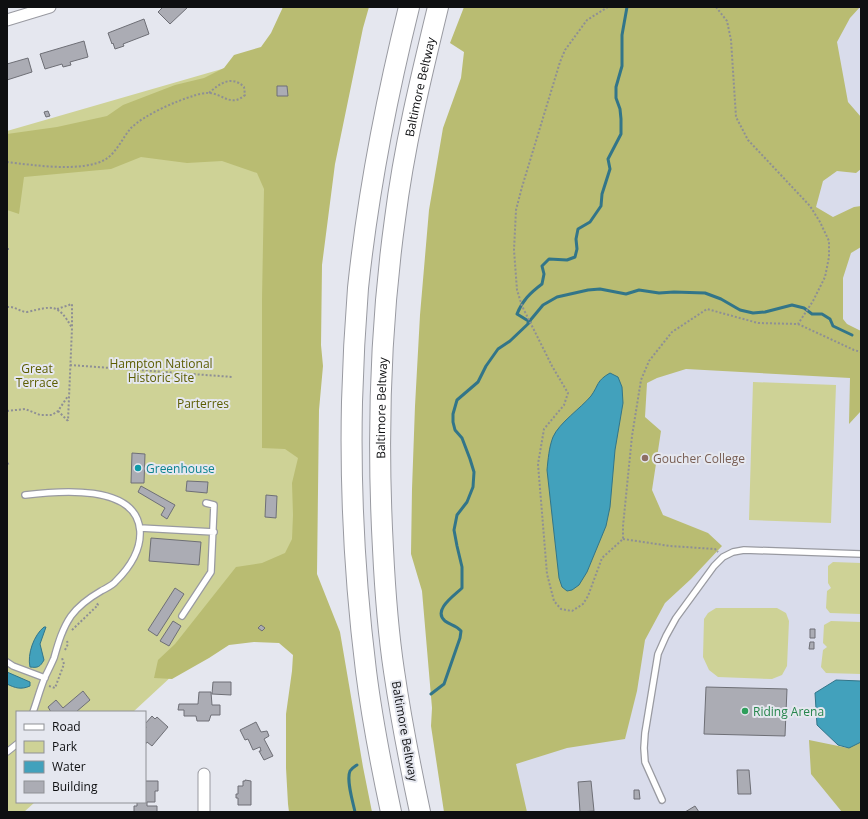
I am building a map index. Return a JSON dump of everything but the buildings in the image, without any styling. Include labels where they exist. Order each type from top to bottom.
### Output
[{"type":"highway","points":[[391,812],[379,754],[366,673],[357,589],[352,518],[351,447],[353,363],[358,289],[367,214],[379,140],[394,66],[409,7]]},
{"type":"highway","name":"Baltimore Beltway","points":[[420,812],[407,749],[394,670],[385,588],[381,517],[380,444],[385,307],[395,218],[407,145],[422,71],[438,7]]},
{"type":"street","points":[[7,20],[29,10],[50,7]]},
{"type":"street","points":[[204,774],[204,812]]},
{"type":"lane","points":[[25,494],[76,491],[110,497],[122,502],[132,510],[137,518],[140,528],[137,551],[115,582],[82,604],[70,617],[62,631],[53,660],[44,678],[33,711]]},
{"type":"lane","points":[[182,616],[211,572],[214,532],[214,505],[206,503]]},
{"type":"lane","points":[[140,528],[214,532]]},
{"type":"lane","points":[[662,800],[645,762],[644,748],[644,733],[658,654],[676,618],[714,566],[724,557],[733,552],[744,550],[861,554]]},
{"type":"lane","points":[[7,662],[13,666],[44,678]]},
{"type":"lane","points":[[7,752],[16,745]]},
{"type":"path","points":[[608,7],[587,20],[565,50],[560,62],[516,210],[514,250],[518,290],[522,306],[552,366],[568,393],[564,405],[544,429],[538,464],[547,574],[554,601],[561,609],[572,610],[583,604],[588,596],[602,558],[624,539],[670,546],[715,549],[724,557]]},
{"type":"path","points":[[716,7],[727,21],[731,40],[736,116],[748,140],[810,206],[829,241],[829,257],[825,277],[820,289],[798,324]]},
{"type":"path","points":[[7,162],[56,167],[98,163],[108,158],[131,128],[140,120],[154,112],[194,96],[209,93],[218,85],[227,81],[240,82],[244,87],[245,95],[240,99],[233,101],[209,93]]},
{"type":"path","points":[[57,309],[72,304],[68,421],[58,411]]},
{"type":"path","points":[[7,307],[23,312],[50,307],[57,309],[65,316],[72,328]]},
{"type":"path","points":[[624,539],[623,526],[632,436],[641,380],[649,361],[672,332],[707,309],[758,323],[798,324],[861,352]]},
{"type":"path","points":[[7,351],[7,361]]},
{"type":"path","points":[[70,365],[233,377]]},
{"type":"path","points":[[7,410],[25,409],[40,415],[52,415],[58,411],[69,395]]},
{"type":"shaded area","name":"Goucher College","points":[[489,7],[861,7],[861,812],[458,812]]},
{"type":"green space","points":[[283,7],[369,7],[363,28],[335,164],[322,265],[321,345],[323,366],[319,410],[317,574],[340,632],[372,812],[289,812],[286,768],[286,714],[293,655],[279,643],[254,642],[229,645],[172,679],[154,678],[158,660],[175,644],[236,567],[262,563],[285,553],[292,539],[292,483],[298,458],[285,449],[262,448],[264,189],[257,173],[222,161],[187,163],[141,157],[111,169],[24,177],[19,214],[7,210],[7,134],[57,127],[107,116],[123,105],[175,85],[204,78],[224,68],[234,55],[261,47],[271,33]]},
{"type":"green space","name":"Goucher College","points":[[464,7],[860,7],[850,18],[837,42],[848,102],[861,117],[861,169],[856,173],[837,171],[823,181],[816,207],[833,217],[854,207],[861,206],[861,247],[851,253],[843,278],[843,319],[847,324],[861,331],[861,411],[849,424],[850,378],[686,369],[657,378],[647,383],[645,417],[661,431],[652,490],[663,515],[708,533],[722,546],[691,579],[665,603],[645,640],[637,691],[625,739],[567,748],[516,764],[527,812],[444,812],[431,726],[432,708],[422,591],[411,554],[415,406],[420,315],[429,210],[443,128],[461,78],[464,52],[450,43]]},
{"type":"green space","name":"Hampton National Historic Site","points":[[294,59],[304,554],[134,711],[16,711],[16,803],[34,803],[24,812],[7,812],[7,131],[253,60]]},
{"type":"green space","points":[[753,382],[836,385],[831,523],[749,520]]},
{"type":"green space","points":[[833,562],[861,563],[861,614],[830,613],[826,608],[827,591],[831,588],[828,583],[828,566]]},
{"type":"green space","points":[[716,608],[777,608],[786,613],[789,621],[787,666],[782,675],[772,679],[718,677],[709,670],[703,657],[704,619],[708,613]]},
{"type":"green space","points":[[831,621],[861,622],[861,674],[826,673],[821,667],[823,650],[827,647],[823,643],[824,625]]},
{"type":"green space","points":[[809,740],[848,748],[861,742],[861,812],[842,812],[811,774]]},
{"type":"water","points":[[610,373],[618,377],[622,387],[623,403],[615,450],[610,507],[606,526],[587,572],[579,585],[572,590],[567,591],[562,587],[559,578],[547,470],[550,449],[553,437],[560,426],[587,401],[602,378]]},
{"type":"water","points":[[46,627],[40,644],[44,660],[38,666],[30,667],[30,651],[32,645],[40,630]]},
{"type":"water","points":[[7,672],[30,682],[30,686],[18,688],[7,684]]},
{"type":"water","points":[[836,680],[861,681],[861,742],[849,748],[838,745],[817,725],[815,693]]},
{"type":"waterway","points":[[431,694],[444,684],[460,638],[461,631],[457,627],[445,621],[441,612],[446,603],[462,588],[462,567],[454,530],[457,515],[467,502],[473,487],[474,472],[462,438],[455,430],[453,414],[457,400],[478,382],[486,366],[498,349],[510,341],[530,322],[517,314],[521,305],[542,284],[544,274],[542,266],[549,259],[567,260],[575,257],[578,229],[590,222],[601,206],[602,194],[610,169],[608,159],[621,134],[620,109],[616,98],[616,87],[622,66],[622,35],[627,7]]},
{"type":"waterway","points":[[528,323],[543,305],[557,297],[588,290],[600,289],[626,294],[639,290],[659,293],[705,293],[721,299],[740,310],[753,313],[765,312],[792,305],[804,308],[812,314],[822,314],[830,319],[833,326],[852,335]]},
{"type":"waterway","points":[[355,812],[349,785],[349,775],[350,771],[357,765]]},
{"type":"place","name":"Goucher College","points":[[645,458]]},
{"type":"place","name":"Greenhouse","points":[[138,468]]},
{"type":"place","name":"Riding Arena","points":[[745,711]]},
{"type":"park label","name":"Great Terrace","points":[[37,375]]},
{"type":"park label","name":"Parterres","points":[[203,403]]}]
